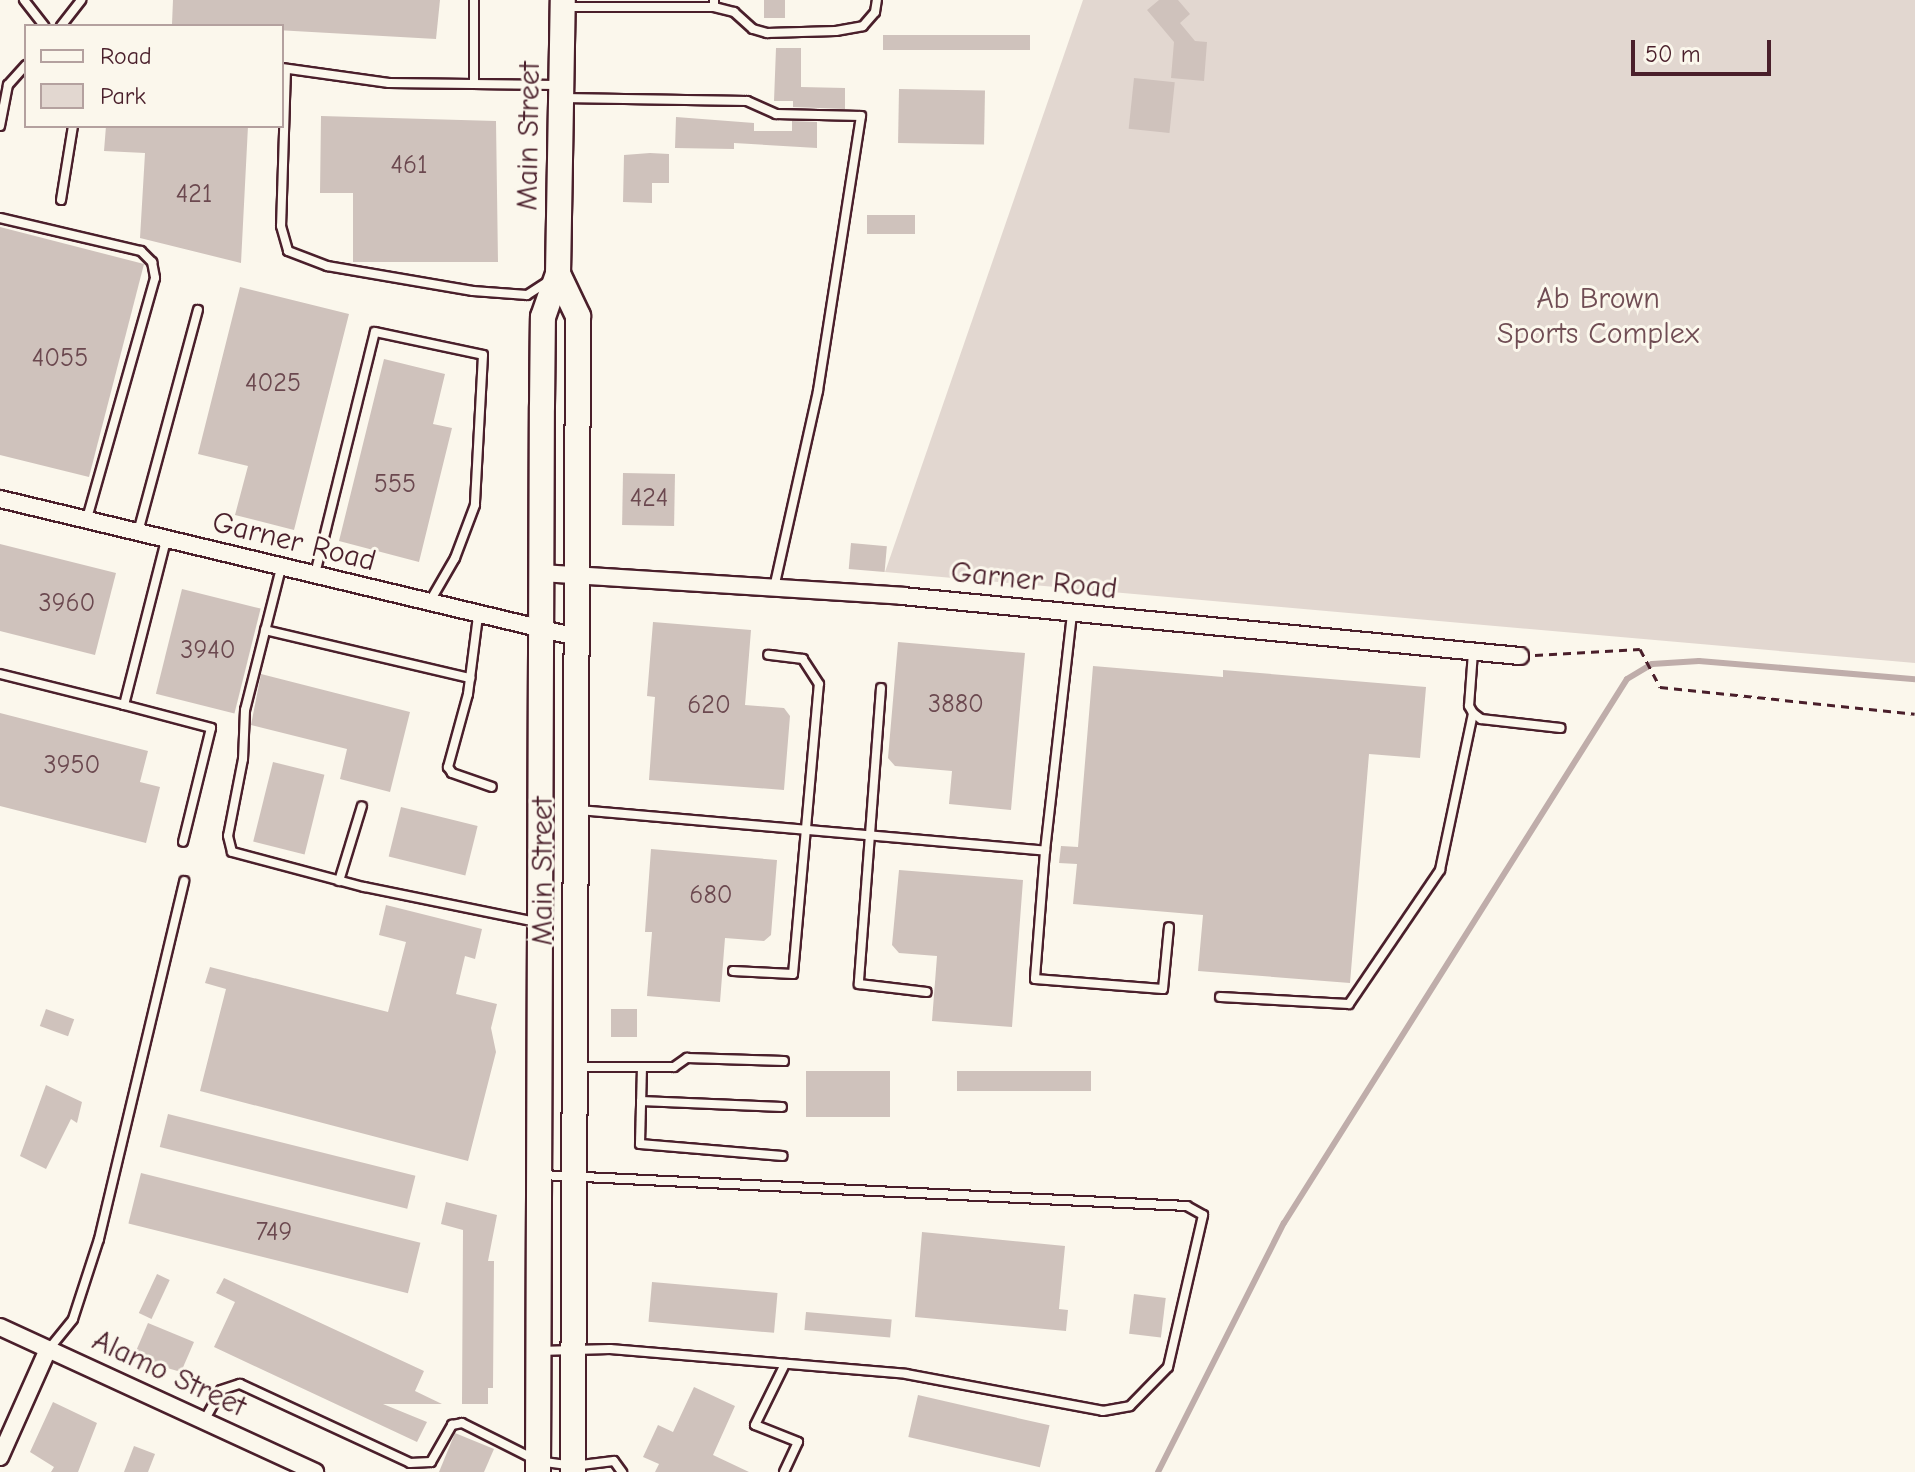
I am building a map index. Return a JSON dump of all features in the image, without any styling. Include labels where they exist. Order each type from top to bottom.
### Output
[{"type":"main road","name":"Main Street","points":[[538,1466],[543,317],[558,274],[563,3]]},
{"type":"main road","name":"Main Street","points":[[558,274],[578,316],[573,1469]]},
{"type":"street","name":"Garner Road","points":[[0,499],[478,616],[576,637]]},
{"type":"street","name":"Garner Road","points":[[541,573],[1072,612],[1520,656]]},
{"type":"street","name":"Alamo Street","points":[[0,1327],[315,1472]]},
{"type":"street","points":[[0,1457],[48,1349]]},
{"type":"lane","points":[[24,0],[42,24]]},
{"type":"lane","points":[[63,24],[81,0]]},
{"type":"lane","points":[[474,0],[474,84]]},
{"type":"lane","points":[[563,3],[714,4],[734,12],[753,29],[767,33],[836,31],[863,26],[875,12],[877,0]]},
{"type":"lane","points":[[0,126],[8,85],[24,67]]},
{"type":"lane","points":[[284,69],[389,83],[474,84],[563,92],[747,101],[776,114],[861,116],[818,391],[774,588]]},
{"type":"lane","points":[[61,200],[73,128]]},
{"type":"lane","points":[[283,128],[281,226],[288,251],[327,266],[486,292],[527,295],[558,274]]},
{"type":"lane","points":[[0,218],[141,251],[152,262],[155,278],[86,520]]},
{"type":"lane","points":[[138,533],[198,310]]},
{"type":"lane","points":[[315,576],[375,332],[483,355],[475,505],[455,558],[428,603]]},
{"type":"lane","points":[[124,705],[166,540]]},
{"type":"lane","points":[[281,568],[245,710],[229,845],[237,856],[540,923]]},
{"type":"lane","points":[[1072,612],[1045,851],[1035,979],[1163,989],[1169,927]]},
{"type":"lane","points":[[478,616],[470,678],[448,767],[452,773],[492,787]]},
{"type":"lane","points":[[265,630],[470,678]]},
{"type":"lane","points":[[1473,651],[1469,706],[1473,713],[1481,719],[1560,728]]},
{"type":"lane","points":[[733,971],[793,974],[819,684],[803,659],[768,655]]},
{"type":"lane","points":[[0,674],[211,728],[183,842]]},
{"type":"lane","points":[[881,688],[859,984],[927,992]]},
{"type":"lane","points":[[1220,997],[1349,1004],[1440,870],[1473,713]]},
{"type":"lane","points":[[339,881],[362,806]]},
{"type":"lane","points":[[575,810],[1045,851]]},
{"type":"lane","points":[[48,1349],[73,1319],[99,1239],[184,881]]},
{"type":"lane","points":[[575,1067],[674,1067],[687,1058],[784,1061]]},
{"type":"lane","points":[[642,1067],[640,1144],[782,1156]]},
{"type":"lane","points":[[641,1101],[782,1107]]},
{"type":"lane","points":[[539,1175],[1187,1206],[1203,1215],[1168,1367],[1130,1406],[1103,1411],[906,1374],[574,1350],[539,1351]]},
{"type":"lane","points":[[784,1472],[798,1442],[755,1425],[785,1364]]},
{"type":"lane","points":[[204,1421],[221,1390],[240,1384],[410,1463],[431,1462],[458,1423],[538,1466],[573,1469],[614,1461],[622,1472]]},
{"type":"path","points":[[1520,656],[1640,649],[1660,687],[1915,714]]},
{"type":"green space","name":"Ab Brown Sports Complex","points":[[1083,0],[1915,0],[1915,663],[885,572]]},
{"type":"building","points":[[173,0],[440,0],[436,39],[284,30],[284,24],[172,24]]},
{"type":"building","points":[[764,0],[785,0],[785,18],[764,18]]},
{"type":"building","points":[[1159,0],[1178,0],[1190,14],[1180,23],[1195,41],[1207,42],[1204,81],[1171,78],[1174,42],[1147,10]]},
{"type":"building","points":[[883,35],[1030,35],[1030,50],[883,50]]},
{"type":"building","points":[[776,48],[801,48],[801,87],[845,88],[845,109],[793,107],[793,101],[774,101]]},
{"type":"building","points":[[1134,78],[1175,82],[1169,133],[1129,129]]},
{"type":"building","points":[[899,89],[985,91],[984,144],[898,143]]},
{"type":"building","points":[[321,116],[496,121],[498,262],[353,262],[353,193],[320,193]]},
{"type":"building","points":[[676,117],[754,123],[754,131],[792,131],[792,121],[817,122],[817,148],[734,143],[734,149],[675,148]]},
{"type":"building","points":[[106,128],[248,128],[241,263],[140,238],[145,153],[104,151]]},
{"type":"building","points":[[669,154],[669,183],[652,183],[652,203],[623,202],[624,155]]},
{"type":"building","points":[[867,215],[915,215],[915,234],[867,234]]},
{"type":"building","points":[[0,227],[144,264],[89,477],[0,455]]},
{"type":"building","points":[[240,287],[349,314],[294,530],[235,515],[248,466],[198,454]]},
{"type":"building","points":[[384,359],[445,374],[433,424],[452,428],[419,562],[339,541]]},
{"type":"building","points":[[623,473],[675,474],[674,526],[622,525]]},
{"type":"building","points":[[851,543],[887,546],[885,572],[849,569]]},
{"type":"building","points":[[0,544],[116,573],[95,655],[0,631]]},
{"type":"building","points":[[182,589],[261,609],[234,713],[156,694]]},
{"type":"building","points":[[653,622],[751,630],[745,705],[784,708],[790,716],[784,790],[649,780],[655,697],[647,696]]},
{"type":"building","points":[[898,642],[1025,653],[1011,810],[949,804],[952,771],[895,766],[888,758]]},
{"type":"building","points":[[1093,666],[1223,677],[1223,670],[1426,687],[1420,758],[1369,754],[1350,983],[1198,971],[1203,915],[1073,904],[1077,864],[1059,863],[1061,846],[1078,847]]},
{"type":"building","points":[[261,674],[410,712],[390,792],[340,779],[347,749],[251,725]]},
{"type":"building","points":[[0,713],[148,751],[140,782],[160,787],[146,843],[0,806]]},
{"type":"building","points":[[273,762],[324,775],[305,854],[253,842]]},
{"type":"building","points":[[401,807],[478,826],[465,876],[389,856]]},
{"type":"building","points":[[651,849],[777,860],[771,935],[764,941],[725,938],[720,1002],[647,996],[652,932],[645,932]]},
{"type":"building","points":[[899,870],[1023,880],[1012,1027],[932,1021],[937,956],[899,953],[892,945]]},
{"type":"building","points":[[386,905],[482,929],[475,959],[465,956],[456,994],[497,1004],[491,1028],[496,1052],[468,1161],[200,1091],[226,989],[205,983],[210,967],[388,1012],[406,942],[379,935]]},
{"type":"building","points":[[46,1009],[74,1019],[68,1036],[40,1026]]},
{"type":"building","points":[[611,1009],[637,1009],[637,1037],[611,1037]]},
{"type":"building","points":[[806,1071],[890,1071],[890,1117],[806,1117]]},
{"type":"building","points":[[957,1071],[1091,1071],[1091,1091],[957,1091]]},
{"type":"building","points":[[46,1085],[82,1102],[77,1123],[71,1119],[46,1169],[20,1156]]},
{"type":"building","points":[[168,1114],[415,1176],[407,1209],[160,1147]]},
{"type":"building","points":[[141,1173],[420,1243],[408,1293],[128,1223]]},
{"type":"building","points":[[446,1202],[497,1215],[488,1261],[494,1261],[493,1388],[488,1388],[488,1404],[462,1404],[463,1230],[441,1224]]},
{"type":"building","points":[[922,1232],[1065,1246],[1059,1309],[1068,1310],[1066,1331],[915,1317]]},
{"type":"building","points":[[157,1274],[170,1280],[152,1319],[139,1313]]},
{"type":"building","points":[[224,1278],[424,1371],[415,1391],[442,1404],[383,1404],[427,1422],[417,1442],[214,1347],[235,1302],[216,1293]]},
{"type":"building","points":[[652,1282],[778,1293],[774,1333],[649,1322]]},
{"type":"building","points":[[1134,1294],[1166,1298],[1161,1338],[1129,1334]]},
{"type":"building","points":[[806,1312],[892,1319],[890,1337],[804,1330]]},
{"type":"building","points":[[148,1323],[194,1342],[181,1372],[133,1358]]},
{"type":"building","points":[[694,1387],[735,1406],[713,1455],[749,1472],[655,1472],[659,1464],[643,1457],[658,1425],[673,1432]]},
{"type":"building","points":[[918,1395],[1050,1425],[1040,1467],[908,1437]]},
{"type":"building","points":[[53,1402],[97,1423],[78,1472],[51,1472],[54,1467],[30,1452]]},
{"type":"building","points":[[455,1433],[494,1449],[484,1472],[439,1472]]},
{"type":"building","points":[[134,1446],[155,1454],[148,1472],[124,1472]]},
{"type":"waterway","points":[[1158,1472],[1284,1223],[1627,679],[1652,664],[1699,661],[1915,679]]}]
